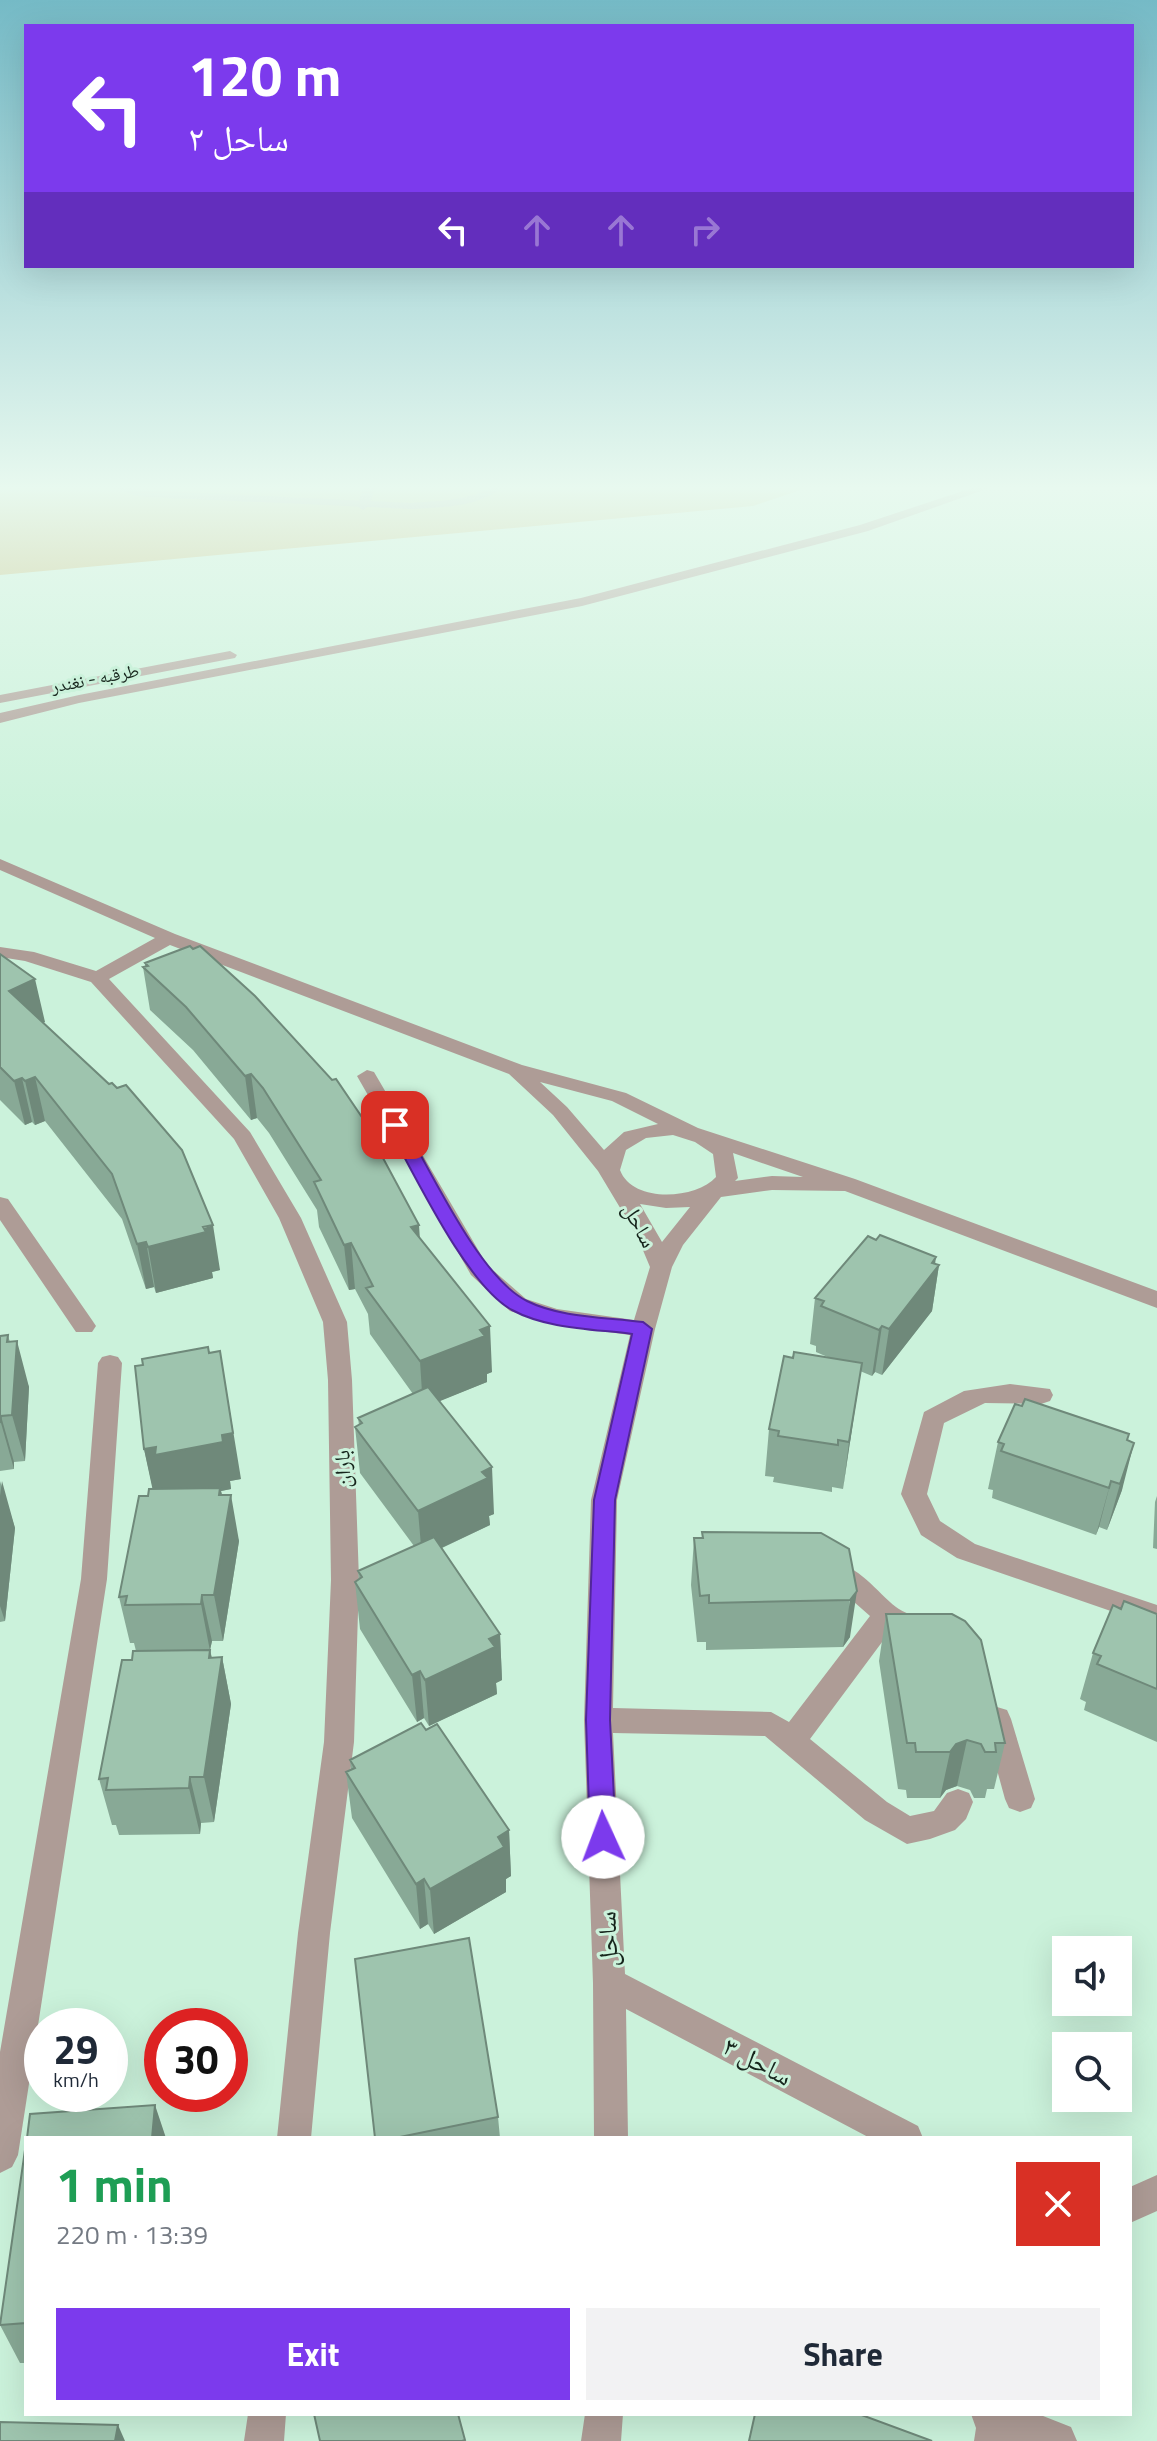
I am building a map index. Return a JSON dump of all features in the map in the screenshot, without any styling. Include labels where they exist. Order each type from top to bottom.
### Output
[{"type":"street","points":[[0,699],[520,600]]},
{"type":"street","name":"طرقبه - نغندر","points":[[0,718],[79,699],[590,600]]},
{"type":"street","points":[[0,864],[169,938],[515,1069],[619,1097],[706,1139],[726,1158],[727,1170],[714,1191]]},
{"type":"street","points":[[0,952],[28,956],[98,978],[169,938]]},
{"type":"street","name":"باران","points":[[98,978],[243,1136],[290,1218],[335,1322],[340,1380],[345,1580],[339,1742],[314,1933],[294,2136]]},
{"type":"street","name":"ساحل","points":[[515,1069],[560,1111],[613,1178],[648,1236],[661,1267]]},
{"type":"street","points":[[367,1076],[479,1270],[518,1305],[556,1317],[643,1329]]},
{"type":"street","points":[[847,1184],[772,1183],[714,1191],[700,1198],[663,1203],[644,1199],[613,1178],[609,1161],[624,1140],[655,1130],[691,1132],[847,1184],[1157,1300]]},
{"type":"street","name":"ساحل","points":[[611,2136],[609,1983],[598,1720],[604,1500],[643,1329],[661,1267],[673,1242],[714,1191]]},
{"type":"street","points":[[0,1204],[84,1326]]},
{"type":"street","points":[[1,2142],[94,1579],[110,1363]]},
{"type":"street","points":[[1041,1395],[998,1391],[963,1399],[933,1418],[914,1494],[930,1528],[966,1551],[1157,1616]]},
{"type":"street","points":[[802,1566],[818,1567],[847,1579],[887,1615],[940,1643]]},
{"type":"street","points":[[791,1742],[887,1615]]},
{"type":"street","points":[[990,1695],[1020,1799]]},
{"type":"street","points":[[598,1720],[771,1724],[876,1811],[907,1830],[938,1825],[956,1810],[958,1802]]},
{"type":"street","name":"ساحل ۳","points":[[609,1983],[902,2136]]},
{"type":"street","points":[[1132,2204],[1157,2193]]},
{"type":"street","points":[[264,2441],[267,2416]]},
{"type":"street","points":[[601,2441],[604,2416]]},
{"type":"street","points":[[994,2424],[1057,2441]]},
{"type":"building","points":[[190,946],[193,949],[200,946],[255,996],[332,1080],[336,1079],[372,1132],[369,1132],[419,1225],[411,1227],[490,1326],[480,1330],[485,1336],[420,1361],[366,1288],[373,1286],[351,1243],[344,1245],[314,1182],[321,1180],[263,1088],[251,1074],[245,1076],[186,1007],[143,967],[148,966],[145,963]]},
{"type":"building","points":[[0,954],[35,979],[9,991],[109,1084],[117,1088],[126,1085],[182,1150],[213,1225],[203,1227],[206,1232],[148,1247],[146,1242],[137,1244],[112,1174],[35,1077],[14,1081],[0,1067]]},
{"type":"building","points":[[880,1235],[936,1257],[932,1263],[939,1265],[889,1329],[882,1326],[879,1330],[821,1306],[824,1301],[815,1298],[868,1236],[876,1240]]},
{"type":"building","points":[[8,1335],[7,1342],[17,1341],[12,1415],[1,1416],[0,1423],[0,1336]]},
{"type":"building","points":[[208,1347],[209,1353],[220,1351],[233,1433],[222,1435],[223,1442],[155,1455],[156,1447],[144,1449],[135,1366],[143,1365],[142,1359]]},
{"type":"building","points":[[794,1352],[862,1363],[849,1442],[838,1440],[838,1445],[778,1436],[779,1431],[769,1429],[784,1356],[793,1358]]},
{"type":"building","points":[[428,1387],[492,1467],[482,1472],[488,1478],[418,1511],[355,1427],[362,1423],[358,1418]]},
{"type":"building","points":[[1025,1399],[1129,1434],[1127,1440],[1134,1443],[1120,1484],[1111,1481],[1109,1488],[1001,1451],[1004,1444],[998,1442],[1015,1404],[1022,1406]]},
{"type":"building","points":[[220,1488],[219,1495],[231,1495],[214,1595],[202,1595],[201,1604],[125,1605],[127,1596],[119,1597],[139,1496],[148,1496],[149,1489]]},
{"type":"building","points":[[702,1532],[821,1533],[849,1549],[857,1591],[850,1600],[709,1603],[709,1595],[700,1596],[694,1538],[703,1538]]},
{"type":"building","points":[[434,1537],[500,1634],[489,1639],[495,1647],[425,1680],[420,1671],[412,1675],[355,1582],[362,1577],[358,1571]]},
{"type":"building","points":[[1124,1601],[1157,1614],[1157,1689],[1097,1664],[1101,1656],[1093,1653],[1113,1605],[1121,1609]]},
{"type":"building","points":[[886,1614],[952,1614],[965,1621],[981,1640],[1005,1743],[995,1743],[996,1752],[985,1752],[981,1744],[967,1740],[956,1744],[950,1752],[916,1752],[915,1743],[907,1743]]},
{"type":"building","points":[[210,1650],[209,1658],[222,1657],[204,1777],[190,1777],[189,1788],[106,1790],[108,1778],[99,1779],[122,1660],[132,1660],[133,1651]]},
{"type":"building","points":[[421,1723],[426,1730],[437,1724],[509,1830],[498,1837],[504,1847],[430,1889],[424,1879],[416,1884],[346,1772],[355,1768],[350,1760]]},
{"type":"building","points":[[469,1938],[498,2117],[405,2136],[375,2136],[355,1959]]},
{"type":"building","points":[[144,2106],[144,2112],[154,2112],[152,2136],[27,2136],[30,2114],[128,2112],[128,2107]]},
{"type":"building","points":[[24,2157],[24,2323],[0,2325]]},
{"type":"building","points":[[314,2416],[459,2416],[465,2440],[462,2441],[320,2441]]},
{"type":"building","points":[[755,2416],[864,2416],[932,2441],[749,2441]]},
{"type":"building","points":[[0,2422],[118,2425],[115,2441],[0,2441]]},
{"type":"route","points":[[395,1125],[479,1270],[518,1305],[556,1317],[643,1329],[604,1500],[598,1720],[603,1837]]}]
